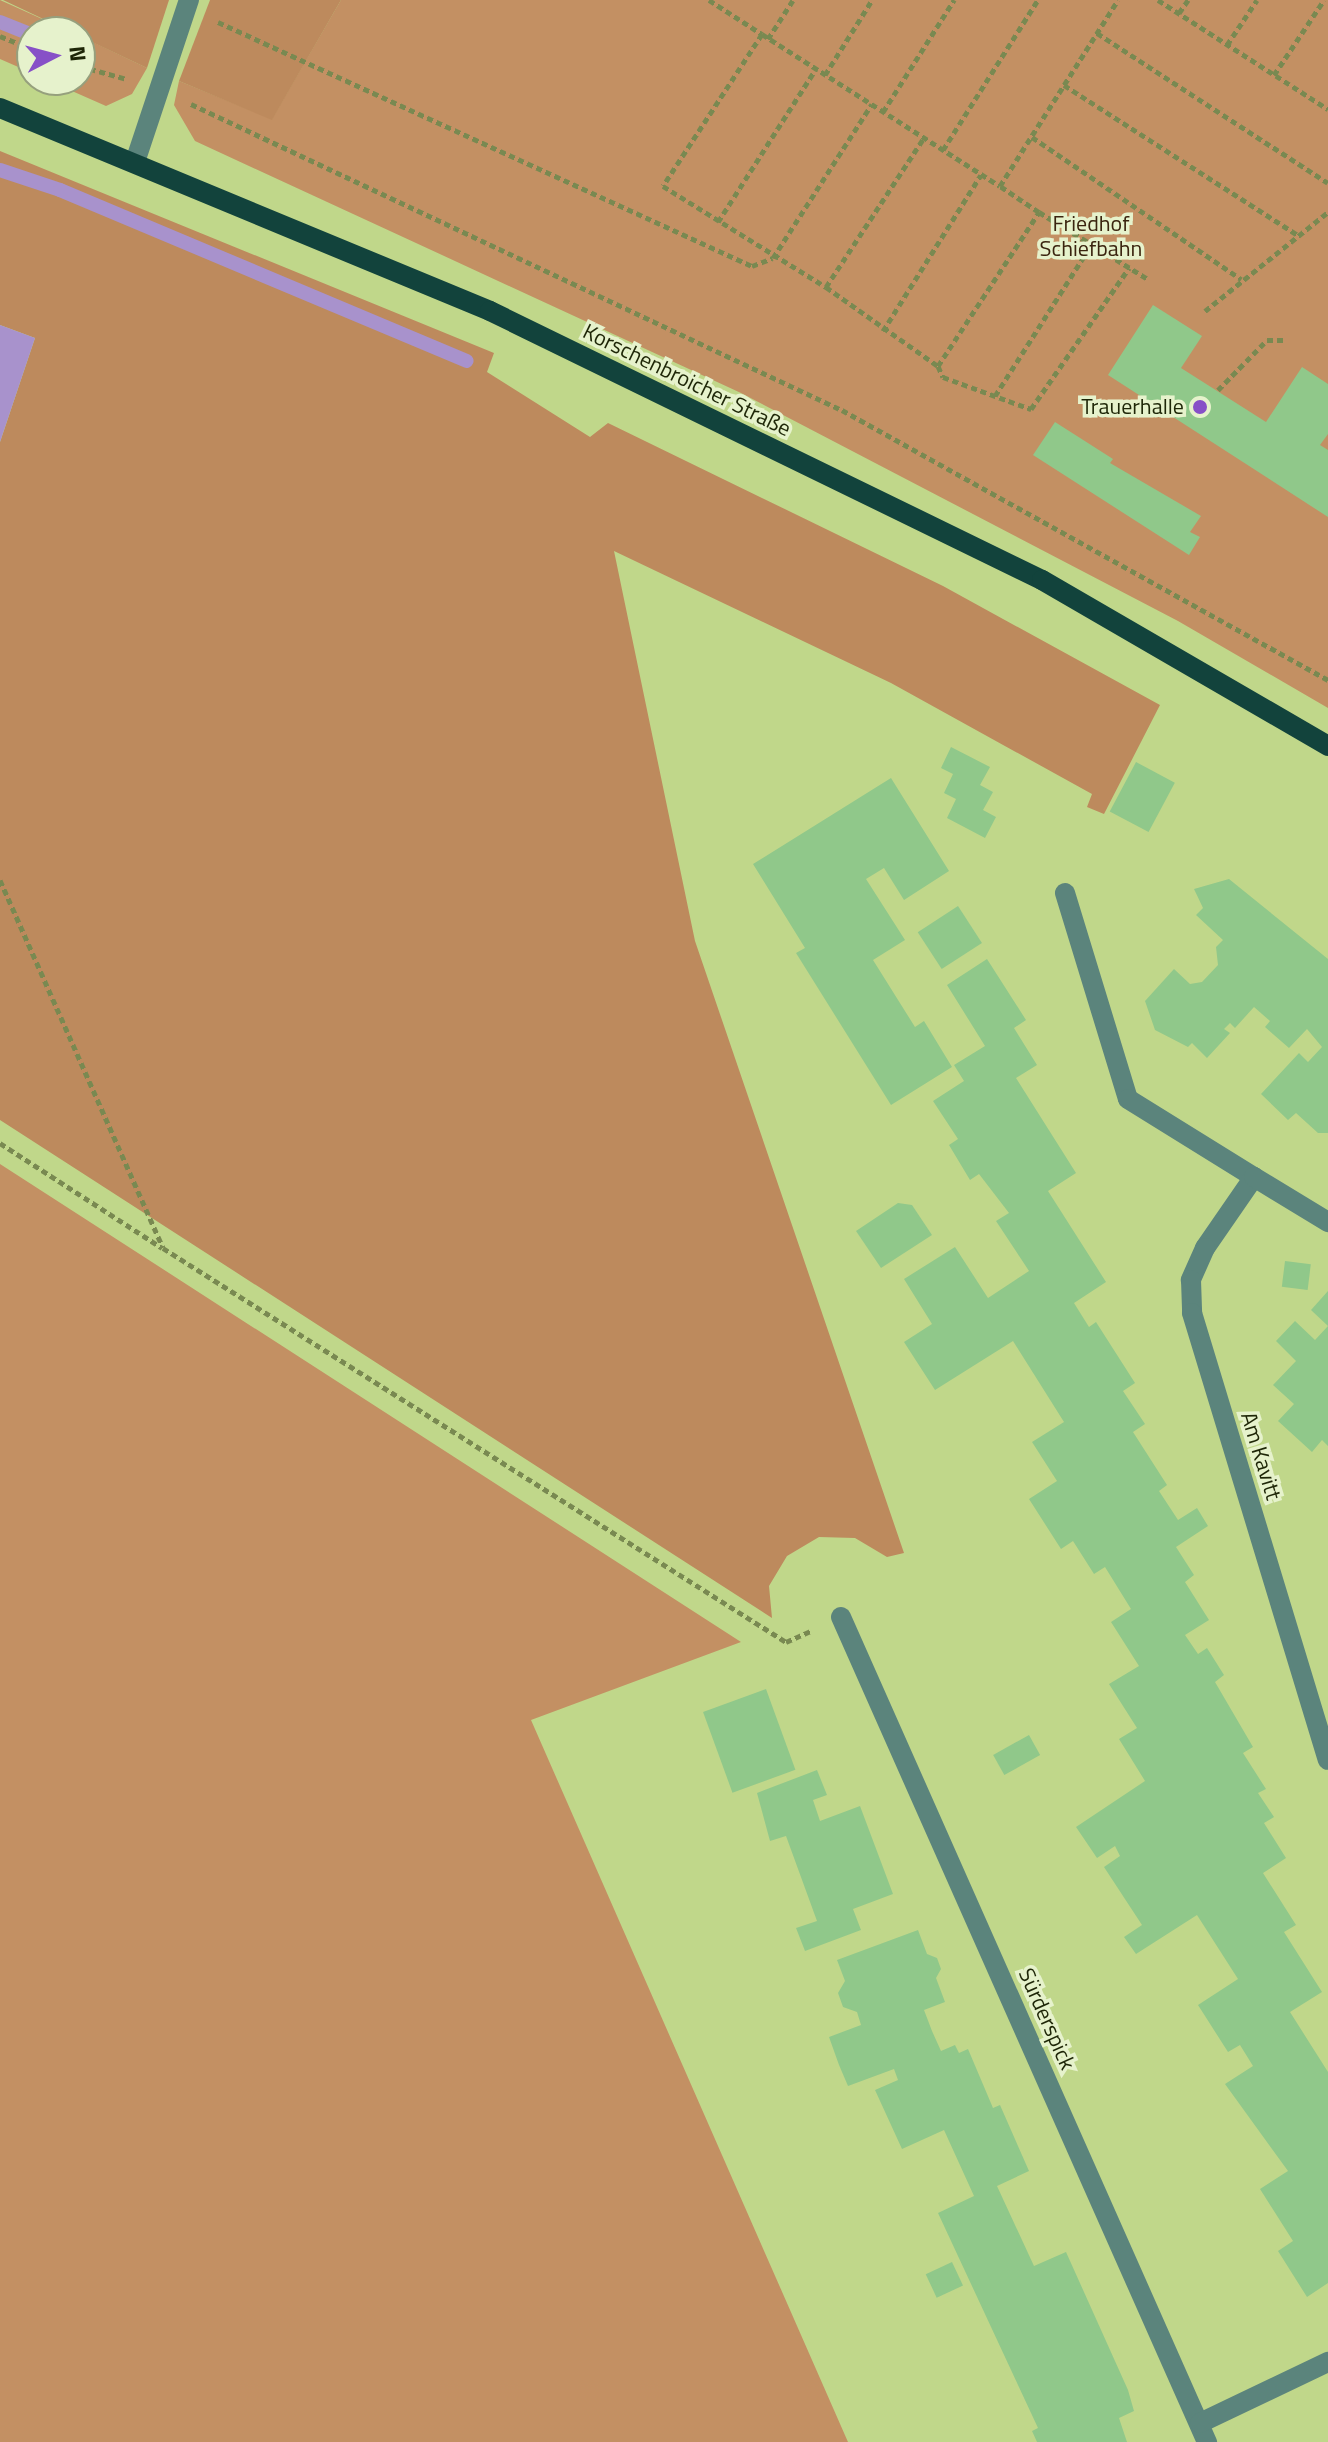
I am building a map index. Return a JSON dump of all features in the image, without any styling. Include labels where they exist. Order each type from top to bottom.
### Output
[{"type":"main road","name":"Korschenbroicher Straße","points":[[0,108],[490,311],[1042,580],[1328,746]]},
{"type":"street","points":[[135,162],[188,4]]},
{"type":"street","points":[[1065,893],[1128,1099],[1328,1222]]},
{"type":"street","name":"Am Kavitt","points":[[1254,1177],[1205,1248],[1191,1280],[1192,1313],[1328,1760]]},
{"type":"street","name":"Sürderspick","points":[[841,1617],[1204,2432]]},
{"type":"street","points":[[1204,2432],[1328,2362]]},
{"type":"path","points":[[709,0],[1148,279]]},
{"type":"path","points":[[768,39],[793,0]]},
{"type":"path","points":[[825,75],[872,0]]},
{"type":"path","points":[[883,112],[954,0]]},
{"type":"path","points":[[943,150],[1038,0]]},
{"type":"path","points":[[1000,186],[1118,0]]},
{"type":"path","points":[[1158,0],[1325,107],[1328,96]]},
{"type":"path","points":[[1179,13],[1188,0]]},
{"type":"path","points":[[1227,45],[1257,0]]},
{"type":"path","points":[[1274,75],[1324,0]]},
{"type":"path","points":[[188,4],[752,266],[773,258],[872,104]]},
{"type":"path","points":[[1097,33],[1328,183]]},
{"type":"path","points":[[762,34],[663,186],[773,258],[826,287],[883,331],[938,366],[943,377],[1031,409],[1129,268]]},
{"type":"path","points":[[718,222],[816,69]]},
{"type":"path","points":[[96,70],[160,87],[250,136],[842,410],[1328,680]]},
{"type":"path","points":[[1064,85],[1298,235]]},
{"type":"path","points":[[1032,137],[1241,279]]},
{"type":"path","points":[[826,287],[924,138]]},
{"type":"path","points":[[883,331],[981,175]]},
{"type":"path","points":[[938,366],[1039,212]]},
{"type":"path","points":[[1205,311],[1328,212]]},
{"type":"path","points":[[995,396],[1092,244]]},
{"type":"path","points":[[1218,390],[1267,340],[1287,340]]},
{"type":"path","points":[[0,880],[163,1248]]},
{"type":"path","points":[[0,1143],[786,1642],[841,1617]]},
{"type":"green space","points":[[0,0],[36,16],[16,16],[16,66],[0,59]]},
{"type":"green space","name":"Friedhof Schiefbahn","points":[[341,0],[1328,0],[1328,708],[1178,621],[741,393],[195,141],[174,105],[179,81],[272,119]]},
{"type":"green space","points":[[96,44],[147,68],[132,94],[106,106],[83,96],[96,96]]},
{"type":"green space","points":[[0,1164],[741,1642],[531,1720],[848,2442],[0,2442]]},
{"type":"shaded area","points":[[3,0],[169,0],[147,68],[96,44],[96,16],[37,16]]},
{"type":"shaded area","points":[[210,0],[341,0],[272,120],[179,81]]},
{"type":"shaded area","points":[[0,151],[494,353],[487,372],[590,437],[608,423],[943,586],[1160,705],[1104,814],[1087,807],[1092,794],[891,683],[614,551],[695,941],[904,1553],[887,1557],[855,1538],[819,1537],[787,1556],[769,1586],[772,1618],[0,1120],[0,442],[35,338],[0,325]]},
{"type":"shaded area","points":[[0,325],[35,338],[0,442]]},
{"type":"building","name":"Trauerhalle","points":[[1153,305],[1202,336],[1181,368],[1266,422],[1302,367],[1328,384],[1328,434],[1320,445],[1328,450],[1328,517],[1108,375]]},
{"type":"building","points":[[1055,422],[1113,459],[1110,463],[1201,516],[1190,532],[1200,537],[1189,555],[1033,455]]},
{"type":"building","points":[[951,747],[990,767],[980,785],[993,792],[983,810],[996,817],[985,838],[947,818],[956,799],[944,793],[953,774],[941,768]]},
{"type":"building","points":[[1136,762],[1175,783],[1149,832],[1110,811]]},
{"type":"building","points":[[891,778],[949,871],[904,900],[884,868],[866,879],[905,940],[873,960],[915,1027],[924,1021],[952,1067],[891,1105],[796,953],[805,948],[753,864]]},
{"type":"building","points":[[1229,879],[1328,959],[1328,1133],[1318,1133],[1296,1113],[1288,1120],[1261,1094],[1299,1053],[1308,1062],[1322,1047],[1307,1029],[1289,1048],[1265,1027],[1270,1021],[1254,1007],[1235,1028],[1230,1023],[1224,1029],[1230,1033],[1207,1058],[1192,1043],[1188,1047],[1155,1030],[1145,1001],[1174,969],[1190,984],[1202,982],[1218,965],[1216,947],[1223,940],[1196,915],[1203,908],[1194,889]]},
{"type":"building","points":[[958,906],[982,943],[942,969],[918,932]]},
{"type":"building","points":[[987,959],[1026,1020],[1014,1028],[1037,1065],[1016,1078],[1076,1173],[1048,1191],[1106,1282],[1074,1303],[1089,1327],[1096,1322],[1135,1383],[1123,1391],[1145,1424],[1133,1432],[1167,1485],[1159,1491],[1178,1520],[1197,1508],[1208,1526],[1176,1547],[1194,1575],[1185,1582],[1209,1620],[1185,1635],[1198,1654],[1207,1648],[1224,1675],[1215,1682],[1253,1747],[1243,1753],[1266,1789],[1258,1793],[1274,1817],[1264,1823],[1286,1858],[1263,1873],[1296,1925],[1284,1932],[1322,1992],[1290,2012],[1328,2072],[1328,2283],[1307,2297],[1278,2251],[1293,2241],[1260,2189],[1288,2171],[1225,2084],[1253,2066],[1240,2045],[1228,2052],[1198,2005],[1238,1979],[1197,1915],[1136,1954],[1124,1937],[1142,1925],[1104,1867],[1120,1856],[1115,1846],[1097,1858],[1076,1827],[1145,1781],[1119,1739],[1137,1728],[1109,1684],[1139,1666],[1111,1622],[1131,1609],[1105,1567],[1094,1574],[1073,1541],[1061,1549],[1029,1499],[1057,1481],[1032,1442],[1064,1422],[1013,1341],[935,1390],[904,1342],[932,1324],[904,1279],[955,1247],[988,1298],[1029,1271],[996,1221],[1009,1213],[979,1174],[970,1180],[949,1145],[958,1139],[933,1101],[964,1081],[954,1065],[985,1046],[947,985]]},
{"type":"building","points":[[898,1203],[912,1205],[932,1235],[881,1268],[856,1231]]},
{"type":"building","points":[[1285,1261],[1311,1264],[1308,1290],[1282,1287]]},
{"type":"building","points":[[1328,1291],[1328,1326],[1311,1310]]},
{"type":"building","points":[[1295,1321],[1315,1340],[1328,1326],[1328,1446],[1322,1440],[1312,1452],[1278,1421],[1294,1404],[1273,1385],[1296,1361],[1276,1341]]},
{"type":"building","points":[[766,1689],[795,1770],[732,1793],[703,1712]]},
{"type":"building","points":[[1029,1735],[1040,1755],[1004,1775],[993,1755]]},
{"type":"building","points":[[817,1770],[827,1795],[813,1800],[820,1821],[860,1806],[893,1894],[853,1909],[861,1930],[805,1951],[796,1928],[817,1921],[786,1836],[770,1841],[757,1793]]},
{"type":"building","points":[[918,1930],[927,1954],[937,1958],[941,1969],[936,1978],[945,2002],[924,2010],[932,2031],[941,2051],[955,2045],[959,2053],[968,2049],[993,2108],[1000,2105],[1029,2171],[997,2186],[1034,2266],[1066,2252],[1128,2390],[1134,2411],[1119,2418],[1127,2442],[1037,2442],[1032,2431],[1038,2428],[938,2213],[974,2196],[944,2130],[902,2149],[875,2090],[898,2080],[894,2069],[848,2086],[839,2065],[829,2037],[861,2025],[857,2012],[843,2007],[838,1993],[845,1981],[837,1960]]},
{"type":"building","points":[[952,2262],[963,2286],[937,2298],[926,2274]]},
{"type":"waterway","points":[[0,22],[16,28]]},
{"type":"waterway","points":[[0,170],[60,190],[467,361]]},
{"type":"place","name":"Trauerhalle","points":[[1200,407]]}]
